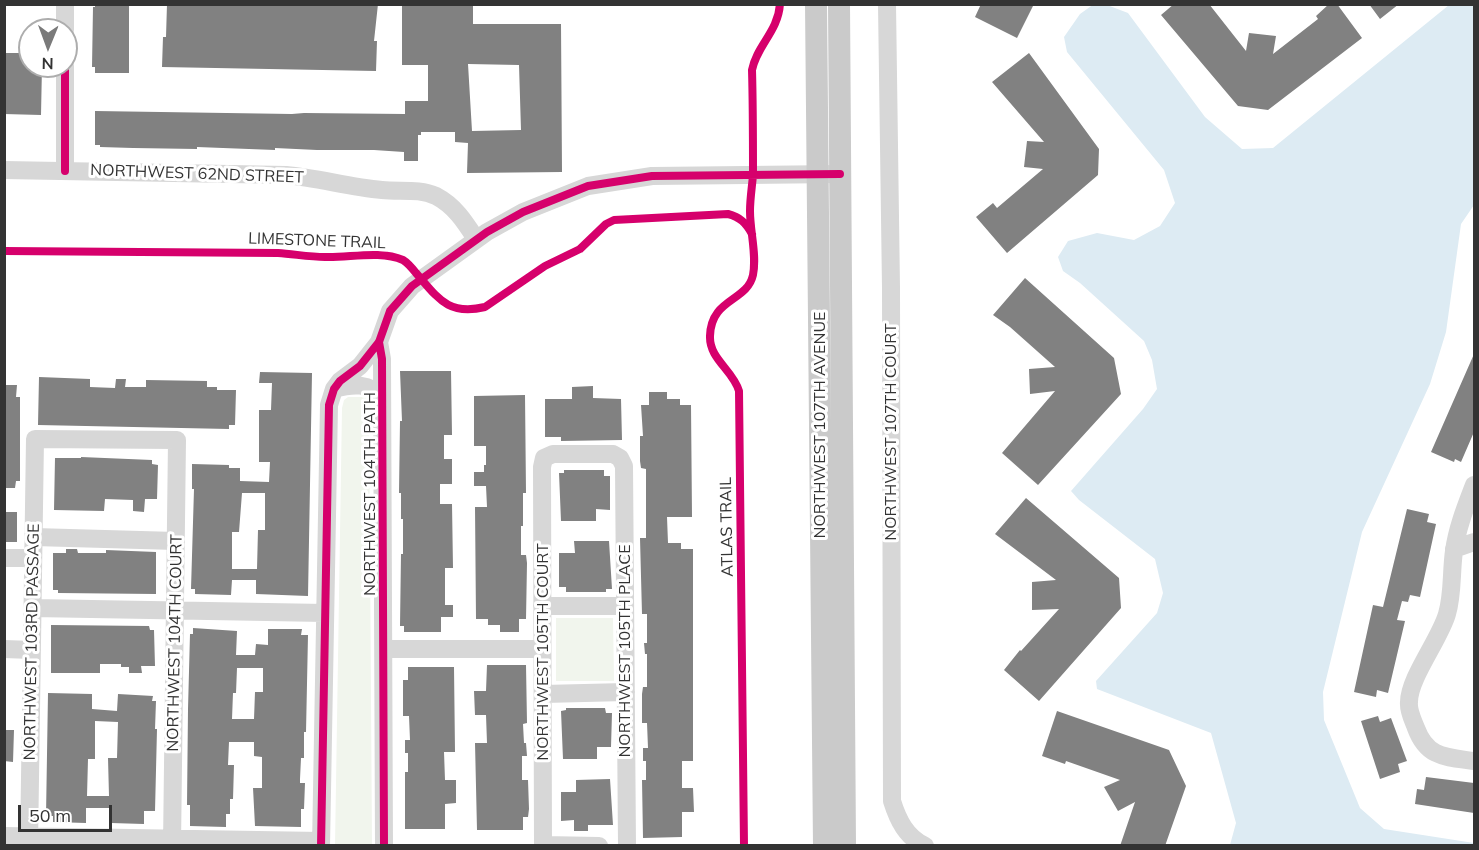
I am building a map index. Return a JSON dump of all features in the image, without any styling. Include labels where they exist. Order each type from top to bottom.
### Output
[{"type":"main road","name":"NORTHWEST 107TH AVENUE","points":[[816,4],[829,174],[845,846]]},
{"type":"main road","name":"NORTHWEST 107TH AVENUE","points":[[824,846],[829,174],[839,4]]},
{"type":"street","name":"NORTHWEST 107TH COURT","points":[[887,4],[892,495],[892,801],[897,818],[906,832],[926,846]]},
{"type":"street","points":[[65,78],[65,171]]},
{"type":"street","name":"NORTHWEST 62ND STREET","points":[[4,170],[286,175],[382,190],[420,191],[435,196],[457,211],[476,240]]},
{"type":"street","points":[[379,342],[390,311],[412,286],[507,220],[550,200],[588,186],[652,176],[829,174]]},
{"type":"street","name":"NORTHWEST 104TH PATH","points":[[334,389],[340,381],[360,366],[379,342]]},
{"type":"street","name":"NORTHWEST 104TH PATH","points":[[379,342],[382,359],[384,846]]},
{"type":"street","name":"NORTHWEST 104TH PATH","points":[[334,389],[345,386],[367,386],[376,390],[382,398]]},
{"type":"street","points":[[4,836],[29,841],[321,843],[329,405],[334,389]]},
{"type":"street","name":"NORTHWEST 103RD PASSAGE","points":[[29,841],[35,439],[177,440]]},
{"type":"street","name":"NORTHWEST 104TH COURT","points":[[172,842],[177,440]]},
{"type":"street","name":"NORTHWEST 105TH COURT","points":[[543,845],[542,467],[544,458],[554,454],[613,454],[620,458]]},
{"type":"street","name":"NORTHWEST 105TH PLACE","points":[[620,458],[624,466],[627,846]]},
{"type":"street","points":[[1471,504],[1454,549],[1447,615],[1409,699],[1411,717],[1423,742],[1433,754],[1474,761]]},
{"type":"street","points":[[34,537],[176,541]]},
{"type":"street","points":[[1454,549],[1474,542]]},
{"type":"street","points":[[4,558],[33,558]]},
{"type":"street","points":[[542,606],[625,606]]},
{"type":"street","points":[[33,608],[325,613]]},
{"type":"street","points":[[4,649],[32,650]]},
{"type":"street","points":[[384,649],[543,649]]},
{"type":"street","points":[[543,694],[626,692]]},
{"type":"street","points":[[543,845],[599,846]]},
{"type":"shaded area","points":[[1094,4],[1107,5],[1128,13],[1205,117],[1242,149],[1273,148],[1449,5],[1474,5],[1474,205],[1461,224],[1446,332],[1430,384],[1362,532],[1323,692],[1324,720],[1360,808],[1384,829],[1474,843],[1474,845],[1230,845],[1236,823],[1211,733],[1097,689],[1096,681],[1157,613],[1163,593],[1155,559],[1079,500],[1071,491],[1143,409],[1157,389],[1152,360],[1144,341],[1080,283],[1063,271],[1058,257],[1068,241],[1097,233],[1134,240],[1160,226],[1175,203],[1164,170],[1067,52],[1064,37],[1080,14]]},
{"type":"shaded area","points":[[348,397],[369,397],[372,845],[335,846],[342,408],[344,400]]},
{"type":"shaded area","points":[[556,618],[613,618],[614,681],[556,681]]},
{"type":"building","points":[[95,4],[129,4],[129,73],[95,73],[95,67],[92,67],[93,7]]},
{"type":"building","points":[[167,4],[378,4],[374,41],[377,41],[376,71],[162,67]]},
{"type":"building","points":[[402,4],[473,4],[473,24],[561,24],[562,172],[467,173],[468,143],[455,142],[455,132],[421,132],[421,135],[418,135],[418,161],[404,161],[404,152],[374,150],[133,148],[95,145],[95,111],[405,114],[405,101],[428,101],[428,65],[402,65]],"holes":[[[468,64],[519,65],[521,130],[472,131]]]},
{"type":"building","points":[[981,4],[1034,4],[1017,38],[975,17]]},
{"type":"building","points":[[1174,4],[1209,4],[1246,51],[1249,33],[1276,36],[1273,54],[1318,19],[1316,16],[1329,4],[1337,4],[1362,38],[1268,110],[1238,106],[1161,15]]},
{"type":"building","points":[[1369,4],[1399,4],[1380,19]]},
{"type":"building","points":[[4,53],[18,53],[18,78],[42,78],[41,115],[4,114]]},
{"type":"building","points":[[1029,53],[1099,149],[1098,175],[1007,253],[976,217],[993,203],[997,208],[1043,169],[1024,167],[1027,141],[1044,142],[992,82]]},
{"type":"building","points":[[1025,278],[1114,358],[1121,394],[1038,485],[1002,453],[1055,391],[1030,394],[1029,369],[1055,367],[993,315]]},
{"type":"building","points":[[1474,354],[1474,432],[1461,462],[1455,459],[1454,462],[1431,452]]},
{"type":"building","points":[[400,371],[451,371],[452,435],[444,435],[444,459],[452,459],[452,484],[440,484],[440,504],[452,504],[453,568],[445,568],[445,605],[453,605],[453,617],[441,617],[441,632],[404,632],[404,626],[400,626],[403,519],[401,519],[401,493],[399,493],[400,421],[402,421]]},
{"type":"building","points":[[260,372],[312,373],[308,596],[256,594],[256,580],[232,580],[231,595],[195,594],[195,589],[191,589],[194,489],[192,489],[192,464],[229,465],[229,468],[240,468],[240,481],[269,482],[270,462],[259,462],[259,410],[271,410],[272,383],[259,383]],"holes":[[[242,493],[265,493],[265,530],[258,530],[257,569],[232,569],[232,532],[239,532]]]},
{"type":"building","points":[[39,377],[90,379],[90,387],[115,388],[116,379],[126,379],[125,387],[146,387],[146,380],[207,381],[207,387],[217,387],[217,390],[236,390],[235,425],[229,425],[229,429],[38,425]]},
{"type":"building","points":[[4,385],[17,385],[16,397],[20,397],[20,481],[16,481],[15,488],[4,488]]},
{"type":"building","points":[[593,386],[593,398],[621,399],[622,440],[561,441],[561,437],[545,437],[545,399],[572,399],[572,387]]},
{"type":"building","points":[[649,392],[667,392],[667,399],[680,399],[680,405],[691,405],[692,517],[667,517],[668,543],[681,543],[681,549],[693,549],[693,761],[682,761],[682,788],[693,788],[694,812],[682,812],[682,837],[643,838],[642,780],[646,780],[646,761],[643,761],[643,748],[648,748],[647,723],[642,723],[642,694],[643,687],[647,687],[647,654],[645,654],[644,643],[647,643],[647,614],[642,614],[640,538],[646,538],[646,469],[641,468],[640,436],[643,436],[641,405],[649,405]]},
{"type":"building","points":[[525,395],[526,493],[523,493],[521,555],[526,555],[527,563],[526,619],[519,619],[519,632],[500,632],[500,625],[488,625],[488,619],[476,619],[475,507],[487,507],[486,486],[474,486],[474,472],[484,472],[486,446],[474,446],[474,396]]},
{"type":"building","points":[[55,458],[152,460],[152,464],[158,465],[157,499],[145,499],[144,512],[133,511],[133,500],[105,499],[104,511],[54,510]]},
{"type":"building","points":[[564,470],[604,470],[604,476],[610,476],[610,510],[596,509],[596,521],[561,521],[559,473],[564,473]]},
{"type":"building","points":[[1026,498],[1119,578],[1121,608],[1039,701],[1004,670],[1059,609],[1032,610],[1032,582],[1056,580],[995,534]]},
{"type":"building","points":[[1407,509],[1429,514],[1427,522],[1436,524],[1420,597],[1410,595],[1408,602],[1402,601],[1397,620],[1405,621],[1388,693],[1377,690],[1376,697],[1354,692],[1373,605],[1383,607]]},
{"type":"building","points":[[4,512],[17,512],[17,542],[4,542]]},
{"type":"building","points":[[574,541],[609,541],[612,589],[606,589],[606,592],[566,592],[566,587],[559,587],[559,553],[575,553]]},
{"type":"building","points":[[66,549],[77,549],[78,553],[106,553],[106,550],[156,552],[156,594],[58,593],[58,590],[53,590],[53,553],[66,553]]},
{"type":"building","points":[[51,625],[149,626],[150,630],[154,630],[155,666],[141,666],[142,673],[129,673],[129,667],[121,667],[121,664],[100,664],[100,673],[51,673]]},
{"type":"building","points":[[193,628],[237,631],[236,655],[255,655],[256,644],[268,645],[268,629],[302,629],[301,635],[308,635],[306,732],[304,732],[304,758],[301,758],[300,779],[300,783],[305,783],[301,827],[255,826],[253,788],[262,788],[262,757],[254,756],[254,742],[229,742],[228,765],[234,765],[233,799],[230,799],[230,814],[226,814],[226,827],[190,826],[190,805],[187,805],[188,709],[190,634],[193,634]],"holes":[[[237,668],[263,668],[263,692],[255,692],[254,719],[232,719]]]},
{"type":"building","points":[[487,665],[526,665],[527,723],[523,724],[527,756],[522,756],[522,780],[528,780],[529,809],[528,817],[523,817],[523,830],[477,830],[475,743],[487,743],[486,715],[475,715],[474,691],[486,691]]},
{"type":"building","points":[[408,667],[454,667],[455,752],[444,752],[445,780],[456,780],[456,803],[445,804],[445,829],[405,829],[405,772],[408,772],[408,753],[405,753],[405,740],[410,740],[409,716],[403,716],[403,680],[408,680]]},
{"type":"building","points":[[48,693],[92,694],[92,709],[117,711],[118,694],[153,696],[152,701],[156,701],[155,729],[157,729],[155,811],[144,811],[144,824],[111,823],[112,808],[86,808],[86,823],[53,822],[53,816],[46,816]],"holes":[[[95,721],[118,722],[117,758],[108,758],[109,796],[87,796],[88,759],[95,759]]]},
{"type":"building","points":[[566,708],[605,708],[606,713],[612,713],[611,747],[597,747],[597,759],[563,759],[561,711]]},
{"type":"building","points":[[1057,711],[1169,750],[1186,786],[1165,846],[1120,846],[1135,802],[1118,811],[1104,787],[1120,780],[1066,761],[1065,764],[1042,756]]},
{"type":"building","points":[[1378,716],[1380,722],[1391,718],[1407,761],[1398,764],[1400,772],[1380,779],[1361,721]]},
{"type":"building","points":[[4,730],[14,730],[13,762],[4,761]]},
{"type":"building","points":[[1426,777],[1474,783],[1474,813],[1415,804],[1417,789],[1424,790]]},
{"type":"building","points":[[610,779],[613,825],[588,825],[588,831],[574,831],[574,820],[561,821],[561,792],[576,792],[576,780]]},
{"type":"cycle path","name":"ATLAS TRAIL","points":[[744,846],[739,391],[713,351],[710,336],[716,314],[744,291],[753,275],[750,211],[753,175],[752,70],[758,53],[772,31],[780,4]]},
{"type":"cycle path","points":[[65,78],[65,171]]},
{"type":"cycle path","points":[[321,846],[329,405],[334,389],[340,381],[360,366],[379,342],[390,311],[412,286],[487,232],[523,212],[588,186],[652,176],[840,174]]},
{"type":"cycle path","name":"LIMESTONE TRAIL","points":[[4,251],[278,253],[313,257],[384,255],[405,261],[445,303],[453,307],[472,309],[485,307],[545,266],[580,249],[606,224],[614,220],[728,214],[742,221],[752,234]]},
{"type":"cycle path","points":[[379,342],[382,359],[384,846]]}]
